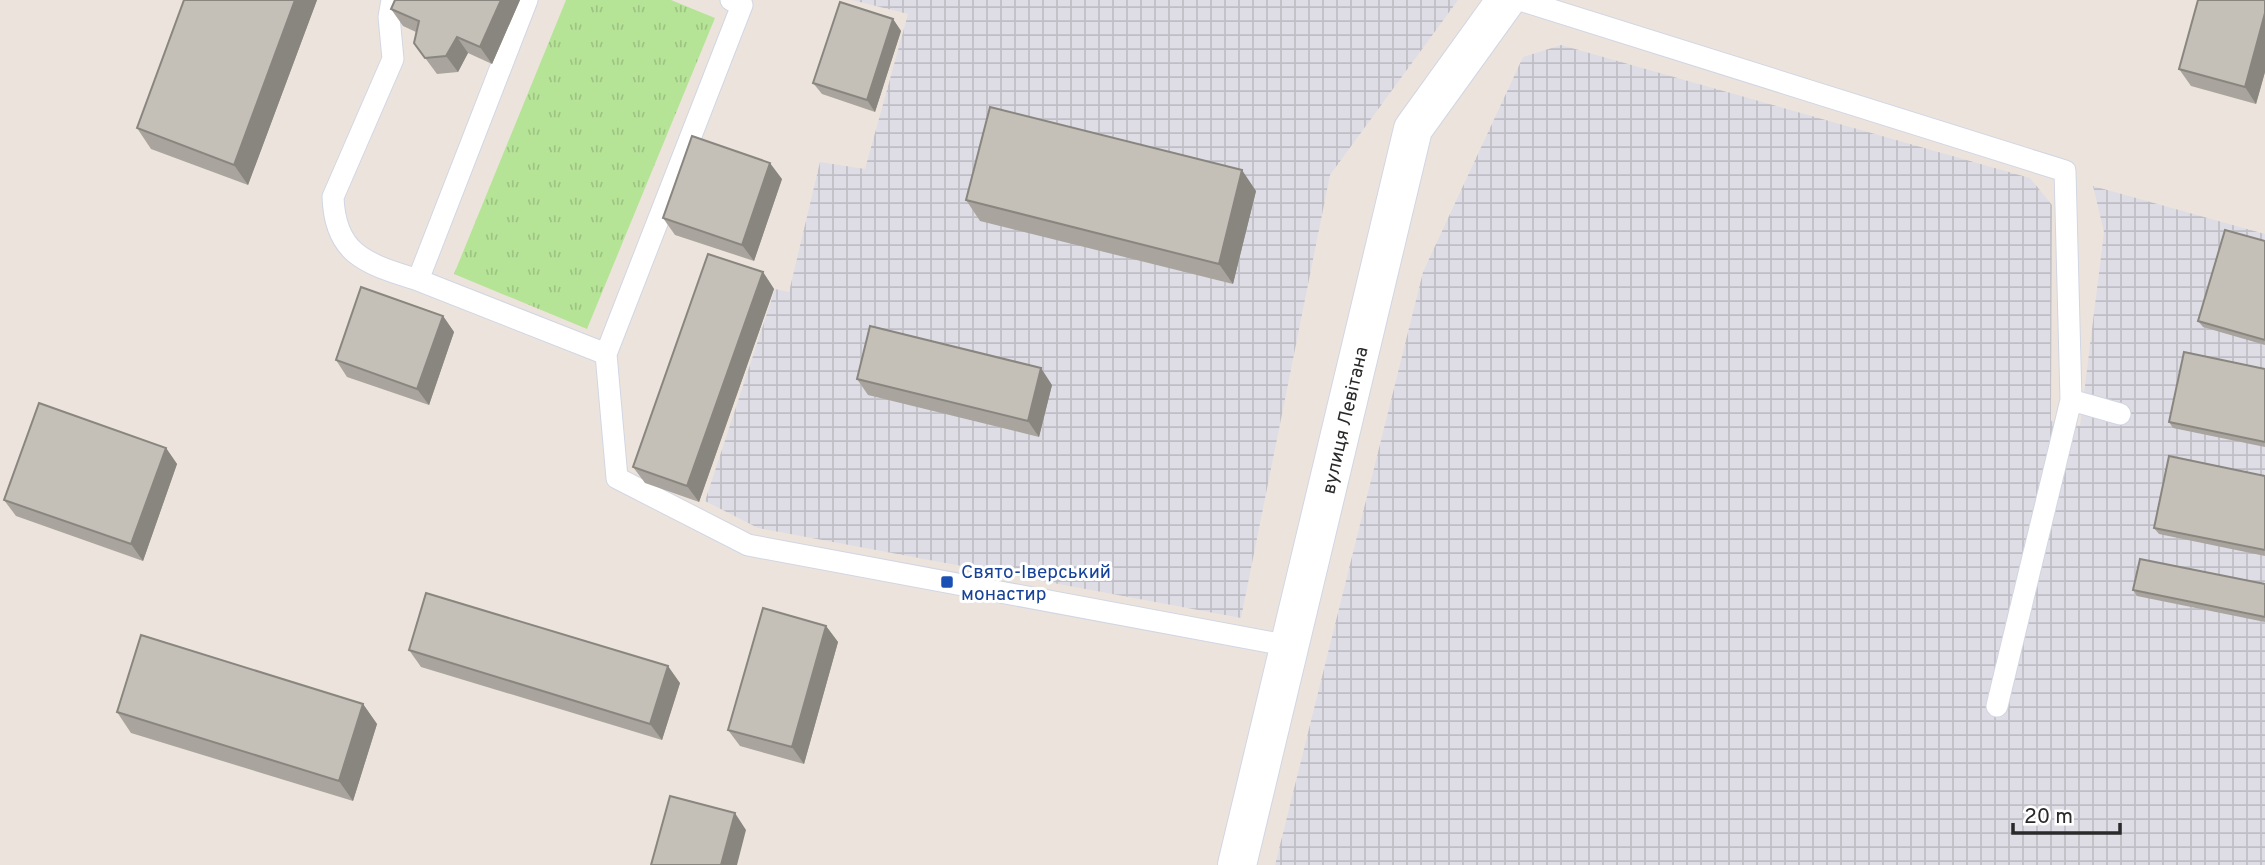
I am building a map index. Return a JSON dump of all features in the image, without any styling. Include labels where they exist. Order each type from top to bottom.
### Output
[{"type":"street","name":"вулиця Левітана","points":[[1237,865],[1413,129],[1506,0]]},
{"type":"lane","points":[[392,0],[389,17],[393,59],[333,197],[334,217],[340,235],[354,254],[373,266],[418,280],[606,354]]},
{"type":"lane","points":[[418,280],[527,0]]},
{"type":"lane","points":[[730,0],[742,5],[606,354],[617,478],[748,545],[1290,646]]},
{"type":"lane","points":[[1520,0],[2065,171],[2071,400],[1997,706]]},
{"type":"lane","points":[[2071,400],[2120,414]]},
{"type":"shaded area","points":[[852,0],[1458,0],[1330,175],[1241,618],[758,528],[705,501],[775,289],[789,292],[820,162],[865,169],[908,14]]},
{"type":"shaded area","points":[[1561,45],[2030,178],[2052,205],[2051,421],[2080,426],[2104,232],[2093,186],[2265,234],[2265,865],[1275,865],[1423,272],[1523,57]]},
{"type":"green space","points":[[566,0],[671,0],[715,18],[587,329],[454,274]]},
{"type":"building","points":[[184,0],[295,0],[234,165],[137,128]]},
{"type":"building","points":[[395,0],[501,0],[480,47],[457,37],[446,56],[425,58],[414,43],[419,21],[391,9]]},
{"type":"building","points":[[2198,0],[2265,0],[2265,13],[2245,87],[2179,69]]},
{"type":"building","points":[[840,2],[893,19],[867,100],[813,83]]},
{"type":"building","points":[[990,107],[1242,170],[1219,264],[966,200]]},
{"type":"building","points":[[692,136],[770,163],[742,245],[663,218]]},
{"type":"building","points":[[2225,230],[2265,241],[2265,340],[2198,321]]},
{"type":"building","points":[[708,254],[763,272],[687,486],[633,467]]},
{"type":"building","points":[[361,287],[443,316],[417,389],[336,360]]},
{"type":"building","points":[[870,326],[1041,368],[1028,421],[857,379]]},
{"type":"building","points":[[2184,352],[2265,369],[2265,442],[2169,422]]},
{"type":"building","points":[[39,403],[166,448],[131,544],[4,500]]},
{"type":"building","points":[[2169,456],[2265,476],[2265,550],[2154,528]]},
{"type":"building","points":[[2140,559],[2265,584],[2265,617],[2133,590]]},
{"type":"building","points":[[426,593],[668,666],[650,724],[409,650]]},
{"type":"building","points":[[763,608],[826,626],[792,747],[728,730]]},
{"type":"building","points":[[141,635],[363,704],[339,781],[117,712]]},
{"type":"building","points":[[670,796],[735,813],[721,865],[651,865]]},
{"type":"place","name":"Свято-Іверський монастир","points":[[947,582]]}]
